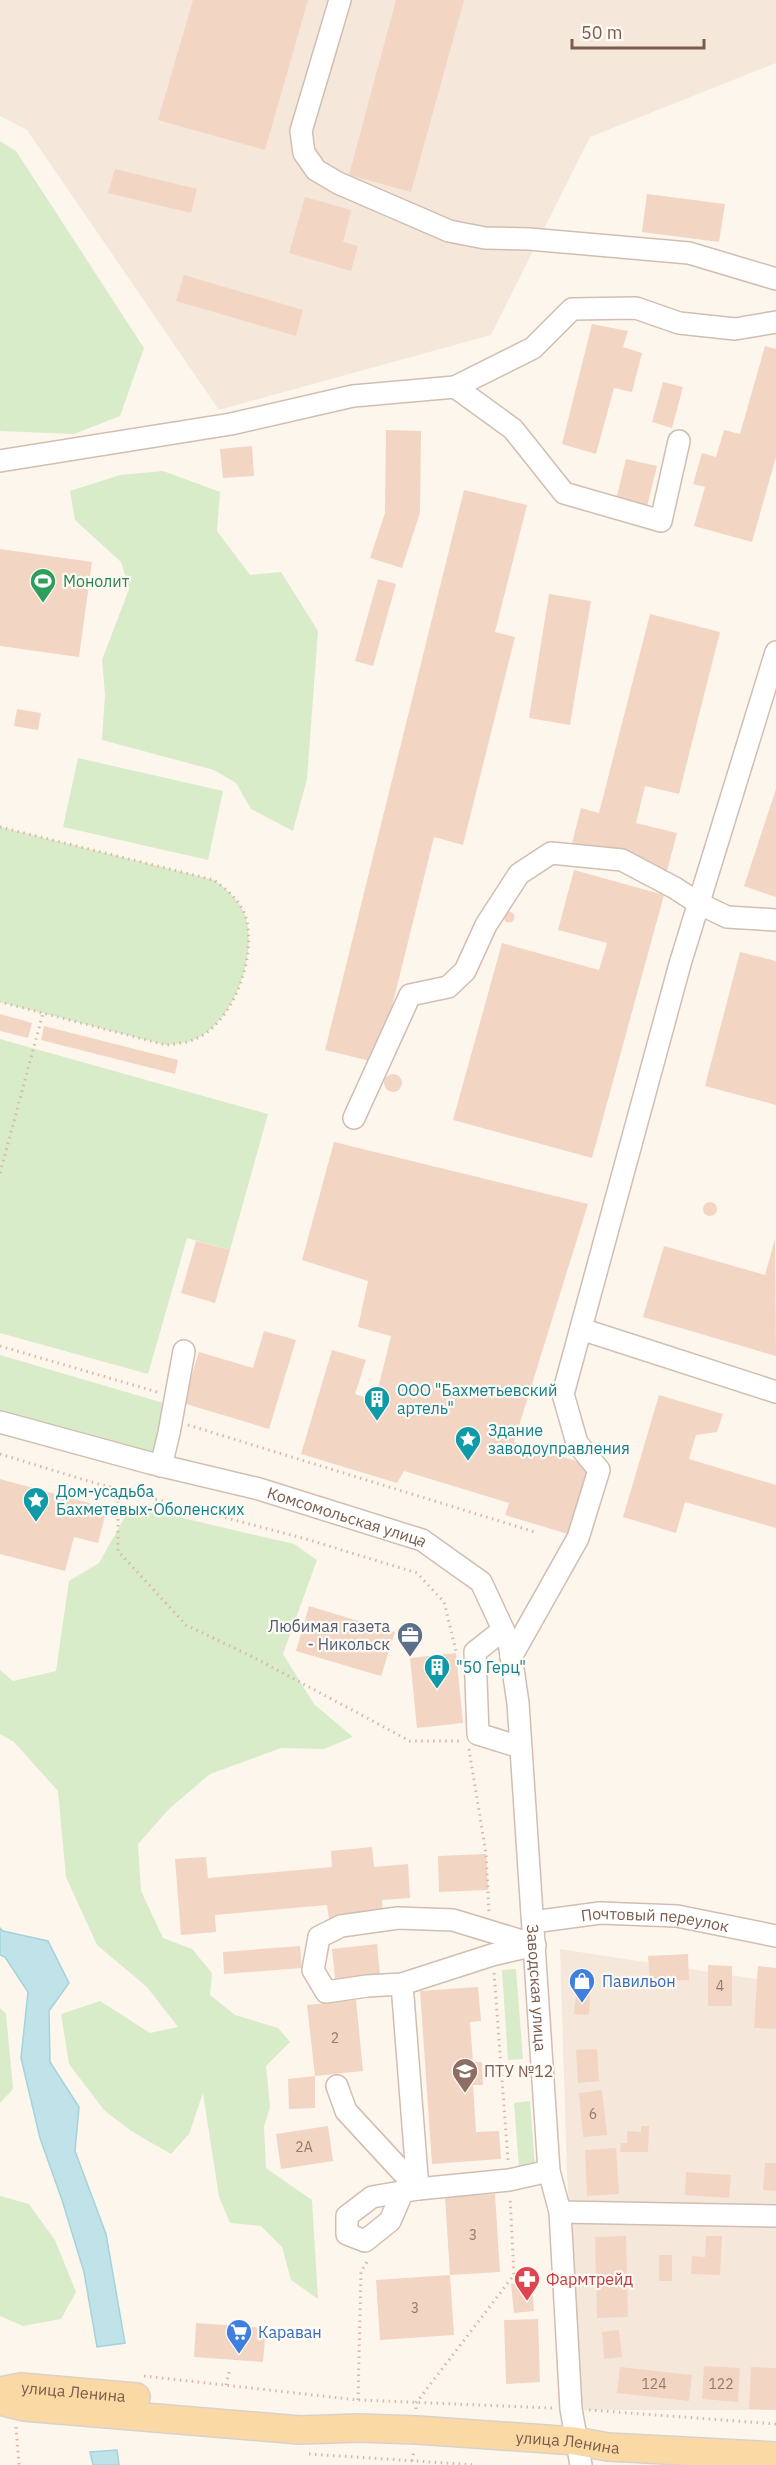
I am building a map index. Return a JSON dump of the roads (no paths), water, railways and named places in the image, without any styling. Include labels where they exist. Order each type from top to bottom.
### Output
[{"type":"main road","name":"улица Ленина","points":[[0,2391],[21,2387],[305,2412],[359,2428]]},
{"type":"main road","name":"улица Ленина","points":[[0,2401],[24,2407],[300,2430],[359,2428],[578,2453],[608,2447],[776,2456]]},
{"type":"street","points":[[340,0],[301,131],[304,153],[316,170],[338,183],[449,231],[485,238],[529,239],[689,253],[776,279]]},
{"type":"street","points":[[0,461],[231,424],[353,396],[455,387],[533,348],[572,309],[636,308],[680,323],[735,329],[776,322]]},
{"type":"street","points":[[455,387],[513,429],[564,493],[661,521],[679,441]]},
{"type":"street","points":[[520,1747],[478,1734],[475,1652],[508,1643],[578,1538],[599,1470],[577,1443],[564,1394],[698,903],[776,652]]},
{"type":"street","points":[[354,1118],[410,995],[448,987],[465,970],[486,925],[519,874],[551,853],[622,860],[727,917],[776,920]]},
{"type":"street","points":[[581,1329],[776,1392]]},
{"type":"street","points":[[161,1466],[184,1351]]},
{"type":"street","name":"Комсомольская улица","points":[[0,1422],[161,1466],[259,1489],[422,1540],[481,1582],[508,1643]]},
{"type":"street","name":"Заводская улица","points":[[508,1643],[518,1703],[549,2171],[560,2212],[571,2409],[578,2453]]},
{"type":"street","name":"Почтовый переулок","points":[[533,1922],[600,1914],[677,1916],[776,1936]]},
{"type":"street","points":[[398,1918],[453,1920],[535,1945],[492,1955],[402,1984],[326,1992],[313,1970],[319,1937],[341,1926],[398,1918]]},
{"type":"street","points":[[402,1984],[411,2190]]},
{"type":"street","points":[[337,2086],[346,2111],[411,2190]]},
{"type":"street","points":[[411,2190],[509,2180],[549,2171]]},
{"type":"street","points":[[560,2212],[776,2216]]},
{"type":"water","points":[[0,1928],[3,1931],[48,1941],[69,1983],[49,2011],[50,2062],[79,2107],[75,2151],[106,2234],[125,2343],[97,2347],[84,2272],[40,2138],[21,2058],[28,1992],[5,1957],[0,1955]]},
{"type":"water","points":[[117,2450],[119,2465],[93,2465],[90,2452]]},
{"type":"place","name":"Монолит","points":[[43,604]]},
{"type":"place","name":"ООО \"Бахметьевский артель\"","points":[[377,1422]]},
{"type":"place","name":"Здание заводоуправления","points":[[468,1462]]},
{"type":"place","name":"Дом-усадьба Бахметевых-Оболенских","points":[[36,1523]]},
{"type":"place","name":"Любимая газета - Никольск","points":[[410,1658]]},
{"type":"place","name":"\"50 Герц\"","points":[[437,1690]]},
{"type":"place","name":"Павильон","points":[[582,2004]]},
{"type":"place","name":"ПТУ №12","points":[[465,2094]]},
{"type":"place","name":"Фармтрейд","points":[[527,2302]]},
{"type":"place","name":"Караван","points":[[239,2355]]}]
